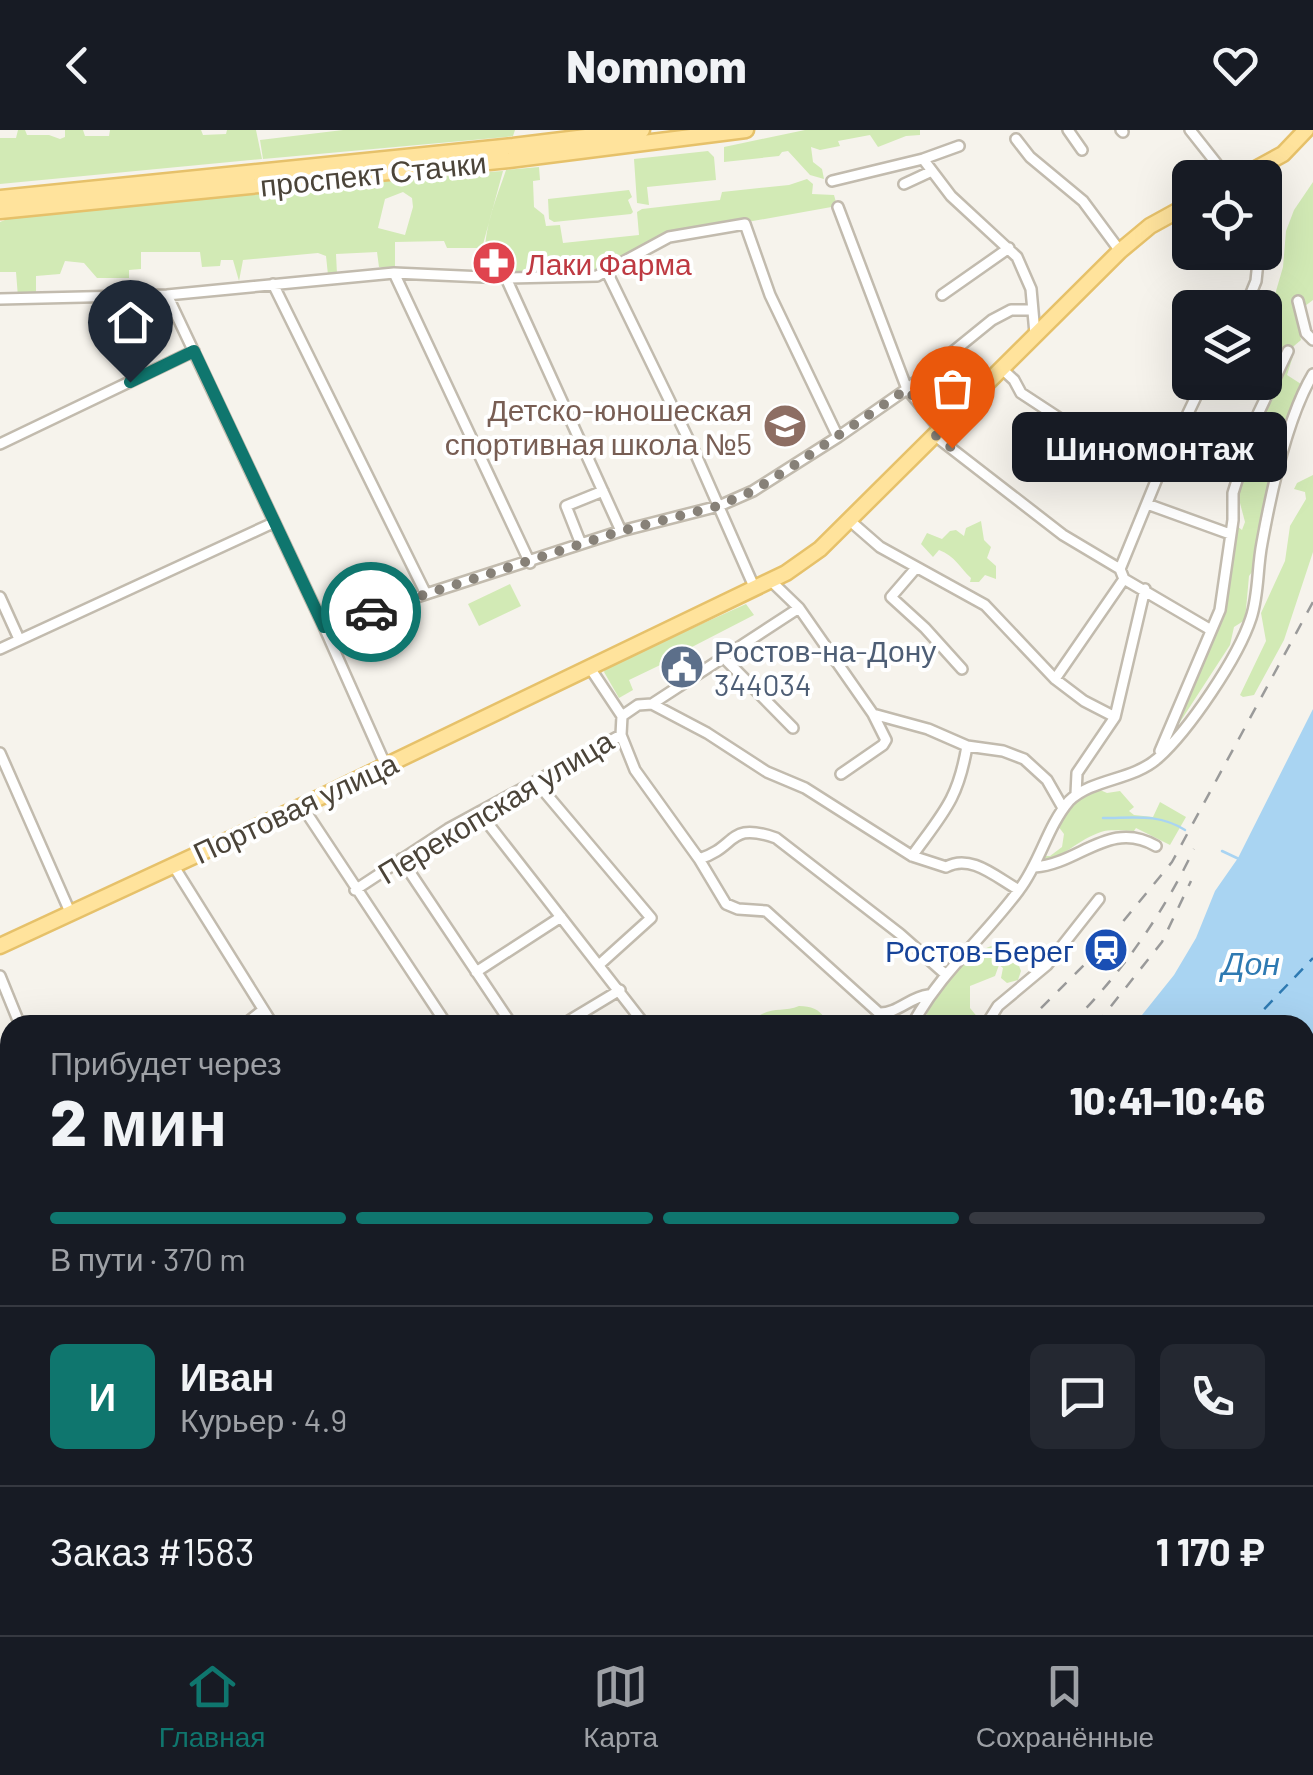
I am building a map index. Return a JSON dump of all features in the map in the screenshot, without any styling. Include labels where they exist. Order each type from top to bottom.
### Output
[{"type":"main road","name":"проспект Стачки","points":[[0,198],[642,130]]},
{"type":"main road","name":"проспект Стачки","points":[[0,211],[509,160],[746,130]]},
{"type":"main road","points":[[1272,160],[1296,145],[1306,130]]},
{"type":"main road","name":"Портовая улица","points":[[0,946],[772,581],[820,549],[1120,251],[1172,214]]},
{"type":"street","points":[[1068,130],[1082,150]]},
{"type":"street","points":[[1190,130],[1214,160]]},
{"type":"street","points":[[1016,140],[1084,201],[1120,251]]},
{"type":"street","points":[[832,181],[959,146]]},
{"type":"street","points":[[923,159],[951,196],[1009,248],[1027,273],[1035,334]]},
{"type":"street","points":[[904,184],[932,171]]},
{"type":"street","points":[[838,207],[907,389],[938,432],[1063,535],[1212,630]]},
{"type":"street","points":[[0,299],[167,296],[394,273],[506,278],[597,276],[669,237],[745,224],[770,295],[838,436]]},
{"type":"street","points":[[942,296],[1009,248]]},
{"type":"street","points":[[607,272],[755,589]]},
{"type":"street","points":[[394,273],[530,563]]},
{"type":"street","points":[[506,278],[621,531]]},
{"type":"street","points":[[273,284],[426,594]]},
{"type":"street","points":[[167,296],[386,766]]},
{"type":"street","points":[[1298,302],[1306,333],[1313,340]]},
{"type":"street","points":[[324,627],[621,531],[718,506],[753,491],[907,389],[992,320],[1011,310],[1032,310]]},
{"type":"street","points":[[0,444],[194,351]]},
{"type":"street","points":[[1157,758],[1220,610],[1233,492],[1258,414],[1288,351]]},
{"type":"street","points":[[1001,368],[1021,392],[1114,454],[1158,476]]},
{"type":"street","points":[[917,1015],[944,973],[1019,890],[1035,867],[1063,808],[1076,794],[1128,776],[1157,758],[1197,712],[1251,620],[1274,493],[1300,396],[1313,374]]},
{"type":"street","points":[[1055,679],[1122,574],[1146,504],[1194,400]]},
{"type":"street","points":[[581,544],[566,506],[602,492]]},
{"type":"street","points":[[1146,504],[1230,534]]},
{"type":"street","points":[[849,520],[880,548],[985,605],[1055,679],[1115,717]]},
{"type":"street","points":[[0,648],[273,523]]},
{"type":"street","points":[[916,568],[892,597],[962,669]]},
{"type":"street","points":[[772,581],[799,608],[873,714],[886,740],[841,774]]},
{"type":"street","points":[[1076,794],[1077,773],[1115,717],[1145,589]]},
{"type":"street","points":[[0,597],[19,639]]},
{"type":"street","points":[[590,668],[622,716],[638,705],[652,704],[799,608]]},
{"type":"street","points":[[725,659],[793,728]]},
{"type":"street","points":[[652,704],[707,732],[766,772],[804,788],[912,856],[946,867],[956,861],[972,863],[1019,890]]},
{"type":"street","points":[[873,714],[928,729],[967,746],[1003,751],[1024,760],[1047,780],[1063,808]]},
{"type":"street","name":"Перекопская улица","points":[[355,890],[479,812],[621,735],[622,716]]},
{"type":"street","points":[[621,735],[635,770],[726,904],[766,911],[879,1012],[886,1014],[918,996],[928,995]]},
{"type":"street","points":[[912,856],[950,807],[961,783],[967,746]]},
{"type":"street","points":[[0,753],[70,912]]},
{"type":"street","points":[[536,783],[651,918],[600,964]]},
{"type":"street","points":[[302,806],[440,1015]]},
{"type":"street","points":[[479,812],[638,1015]]},
{"type":"street","points":[[699,859],[709,856],[741,831],[776,838],[944,973]]},
{"type":"street","points":[[1035,867],[1058,864],[1107,838],[1134,838],[1156,846]]},
{"type":"street","points":[[401,859],[505,1015]]},
{"type":"street","points":[[172,865],[266,1015]]},
{"type":"street","points":[[992,1015],[1047,965],[1099,899]]},
{"type":"street","points":[[476,972],[561,917]]},
{"type":"street","points":[[0,976],[16,1015]]},
{"type":"street","points":[[579,1015],[620,990]]},
{"type":"street","points":[[257,1015],[263,1010]]},
{"type":"green space","points":[[18,130],[25,130],[27,135],[60,139],[65,137],[65,130],[83,130],[85,136],[109,136],[110,130],[201,130],[203,135],[256,130],[262,159],[0,184],[0,138],[16,138]]},
{"type":"green space","points":[[343,130],[515,130],[513,136],[506,137],[263,159],[260,140]]},
{"type":"green space","points":[[805,130],[920,130],[920,135],[878,147],[870,135],[838,141],[840,146],[820,150],[811,147],[813,162],[822,169],[824,179],[810,175],[788,151],[779,156],[724,162],[724,147]]},
{"type":"green space","points":[[708,151],[714,157],[716,180],[647,187],[649,205],[637,203],[634,159]]},
{"type":"green space","points":[[539,167],[540,180],[533,181],[534,207],[544,215],[546,226],[560,225],[563,243],[639,235],[637,212],[642,209],[720,200],[722,192],[789,185],[807,179],[813,184],[812,194],[834,195],[837,206],[669,236],[609,265],[603,264],[598,273],[505,275],[500,268],[494,273],[485,252],[486,239],[506,170]]},
{"type":"green space","points":[[481,168],[487,172],[503,171],[482,248],[447,248],[444,241],[395,242],[395,269],[379,267],[377,252],[336,254],[337,274],[328,275],[326,256],[318,253],[243,260],[239,281],[233,260],[202,267],[200,252],[141,252],[141,269],[129,270],[129,278],[97,278],[84,263],[65,261],[60,274],[36,276],[36,296],[18,297],[16,272],[0,272],[0,222],[15,216]],"holes":[[[403,192],[412,198],[405,235],[378,228],[385,199]]]},
{"type":"green space","points":[[1313,182],[1313,300],[1305,306],[1301,300],[1298,302],[1301,340],[1288,351],[1282,347],[1282,290],[1276,290],[1286,231],[1294,210]]},
{"type":"green space","points":[[629,190],[631,214],[554,222],[549,219],[548,199]]},
{"type":"green space","points":[[1289,352],[1293,356],[1287,375],[1301,384],[1262,523],[1255,568],[1249,576],[1245,620],[1234,627],[1230,645],[1167,742],[1197,671],[1201,671],[1201,659],[1221,610],[1232,530],[1237,526],[1242,530],[1245,522],[1240,503],[1234,501],[1267,400],[1282,400],[1282,367]]},
{"type":"green space","points":[[1313,475],[1313,552],[1284,640],[1254,695],[1243,697],[1240,695],[1266,641],[1261,613],[1285,561],[1290,526],[1306,499],[1305,492],[1294,489],[1297,483]]},
{"type":"green space","points":[[981,521],[984,540],[991,547],[987,558],[996,566],[996,579],[985,575],[979,582],[970,582],[971,578],[949,556],[939,550],[933,557],[921,544],[927,533],[942,539],[956,530],[964,536],[966,528]]},
{"type":"green space","points":[[510,584],[521,606],[479,626],[468,604]]},
{"type":"green space","points":[[746,604],[754,615],[690,648],[677,650],[679,656],[629,680],[633,690],[619,698],[604,672],[606,667]]},
{"type":"green space","points":[[1098,789],[1107,793],[1120,791],[1134,807],[1129,811],[1134,815],[1153,817],[1160,802],[1186,817],[1170,845],[1136,828],[1105,831],[1041,862],[1043,856],[1062,847],[1064,834],[1058,826],[1069,807]]},
{"type":"green space","points":[[997,944],[1013,951],[1021,971],[1018,980],[1007,983],[1001,978],[1003,968],[999,965],[995,976],[970,986],[970,1008],[976,1015],[927,1015],[952,976]]},
{"type":"green space","points":[[809,1007],[822,1015],[760,1015]]},
{"type":"water","name":"Дон","points":[[1313,709],[1313,1015],[1142,1015],[1174,975],[1196,938],[1215,891],[1238,858]]},
{"type":"waterway","points":[[1103,818],[1155,819],[1185,830]]},
{"type":"waterway","points":[[1222,851],[1239,859]]},
{"type":"ferry route","points":[[1259,1015],[1313,958]]},
{"type":"railway","points":[[1034,1015],[1102,947],[1172,862],[1313,602]]},
{"type":"railway","points":[[1079,1015],[1140,942],[1194,849]]},
{"type":"railway","points":[[1104,1015],[1162,942],[1191,881]]},
{"type":"way so far","points":[[371,612],[621,531],[718,506],[753,491],[907,389],[940,428],[934,434],[952,448]]},
{"type":"place","name":"Лаки Фарма","points":[[494,263]]},
{"type":"place","name":"Детско-юношеская спортивная школа №5","points":[[785,426]]},
{"type":"place","name":"Шиномонтаж","points":[[952,448]]},
{"type":"place","name":"Ростов-на-Дону 344034","points":[[682,667]]},
{"type":"place","name":"Ростов-Берег","points":[[1106,950]]},
{"type":"route","points":[[130,382],[194,351],[324,627],[371,612]]}]
